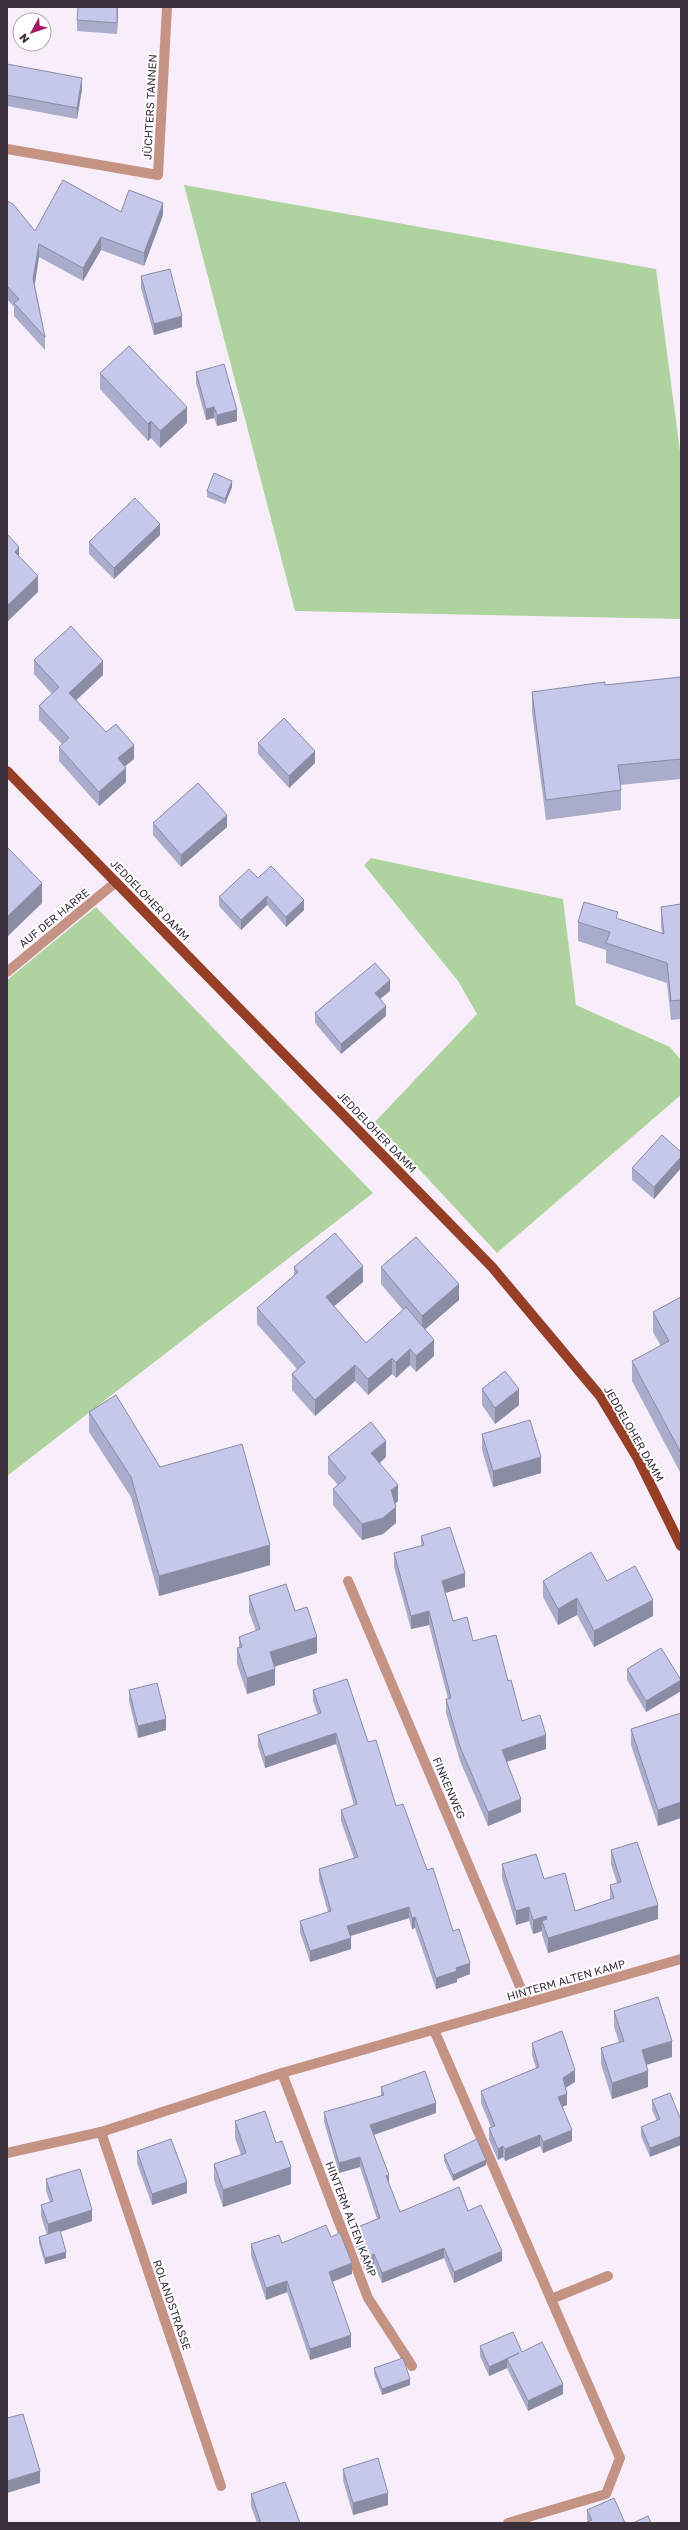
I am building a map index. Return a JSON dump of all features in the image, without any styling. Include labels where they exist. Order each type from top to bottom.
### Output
[{"type":"main road","name":"JEDDELOHER DAMM","points":[[7,771],[492,1267],[600,1396],[638,1459],[681,1546]]},
{"type":"street","name":"JÜCHTERS TANNEN","points":[[7,149],[158,175],[167,7]]},
{"type":"street","name":"AUF DER HARRE","points":[[7,972],[116,882]]},
{"type":"street","name":"FINKENWEG","points":[[348,1581],[527,2003]]},
{"type":"street","name":"HINTERM ALTEN KAMP","points":[[7,2153],[101,2132],[282,2073],[681,1959]]},
{"type":"street","points":[[434,2030],[620,2458],[606,2494],[508,2523]]},
{"type":"street","name":"HINTERM ALTEN KAMP","points":[[282,2073],[368,2298],[412,2366]]},
{"type":"street","name":"ROLANDSTRASSE","points":[[101,2132],[221,2486]]},
{"type":"street","points":[[551,2299],[608,2276]]},
{"type":"green space","points":[[184,185],[656,269],[681,459],[681,619],[295,611]]},
{"type":"green space","points":[[371,858],[563,899],[576,1005],[670,1047],[681,1060],[681,1095],[497,1253],[375,1122],[477,1014],[458,981],[364,865]]},
{"type":"green space","points":[[96,907],[373,1193],[7,1476],[7,980]]},
{"type":"building","points":[[78,7],[117,7],[117,23],[77,20]]},
{"type":"building","points":[[7,64],[82,78],[77,108],[7,95]]},
{"type":"building","points":[[63,180],[121,212],[129,190],[163,203],[144,253],[101,237],[83,268],[39,244],[33,279],[45,337],[14,303],[19,299],[7,286],[7,201],[13,204],[35,231]]},
{"type":"building","points":[[170,269],[182,316],[154,324],[141,276]]},
{"type":"building","points":[[129,346],[187,407],[160,431],[151,421],[148,424],[100,373]]},
{"type":"building","points":[[224,364],[237,410],[217,415],[214,407],[206,409],[196,372]]},
{"type":"building","points":[[214,473],[232,481],[225,499],[207,491]]},
{"type":"building","points":[[135,498],[160,524],[114,568],[89,542]]},
{"type":"building","points":[[7,534],[19,547],[15,552],[38,576],[7,606]]},
{"type":"building","points":[[71,626],[103,661],[69,693],[106,732],[116,724],[134,745],[118,758],[126,768],[99,792],[59,747],[69,738],[39,706],[59,687],[34,660]]},
{"type":"building","points":[[681,677],[681,759],[618,765],[621,790],[546,800],[532,692],[605,682],[605,685]]},
{"type":"building","points":[[284,718],[315,751],[289,776],[258,743]]},
{"type":"building","points":[[198,783],[227,815],[181,855],[153,823]]},
{"type":"building","points":[[7,847],[42,883],[7,917]]},
{"type":"building","points":[[271,866],[304,900],[286,917],[267,896],[241,920],[219,897],[249,869],[258,878]]},
{"type":"building","points":[[584,902],[618,912],[616,918],[664,934],[661,907],[681,904],[681,1000],[671,1001],[667,963],[606,943],[610,932],[578,922]]},
{"type":"building","points":[[375,963],[390,980],[375,993],[386,1006],[341,1044],[315,1013]]},
{"type":"building","points":[[662,1135],[681,1152],[681,1157],[654,1187],[632,1168]]},
{"type":"building","points":[[335,1233],[363,1266],[326,1297],[366,1343],[406,1307],[434,1340],[416,1356],[410,1349],[396,1362],[392,1358],[368,1379],[355,1365],[315,1400],[292,1374],[305,1362],[257,1308],[298,1272],[294,1267]]},
{"type":"building","points":[[416,1237],[459,1284],[422,1316],[381,1267]]},
{"type":"building","points":[[681,1297],[681,1453],[632,1361],[669,1341],[653,1312]]},
{"type":"building","points":[[505,1371],[519,1389],[495,1408],[482,1389]]},
{"type":"building","points":[[116,1395],[160,1467],[242,1444],[270,1545],[159,1576],[131,1477],[89,1412]]},
{"type":"building","points":[[530,1420],[541,1457],[493,1471],[482,1434]]},
{"type":"building","points":[[371,1422],[386,1441],[371,1453],[398,1485],[391,1490],[396,1507],[383,1518],[362,1524],[333,1489],[346,1478],[328,1457]]},
{"type":"building","points":[[450,1527],[465,1573],[442,1581],[453,1621],[467,1617],[473,1641],[496,1635],[508,1681],[511,1680],[522,1721],[540,1715],[546,1735],[502,1750],[521,1799],[488,1812],[460,1747],[446,1699],[451,1698],[429,1611],[411,1616],[394,1553],[424,1545],[421,1536]]},
{"type":"building","points":[[591,1552],[607,1581],[635,1566],[653,1600],[594,1631],[577,1598],[558,1609],[543,1581]]},
{"type":"building","points":[[286,1584],[295,1611],[307,1607],[317,1637],[270,1652],[275,1669],[247,1678],[237,1648],[242,1647],[239,1637],[260,1629],[249,1596]]},
{"type":"building","points":[[661,1648],[681,1680],[646,1701],[627,1669]]},
{"type":"building","points":[[347,1679],[368,1742],[376,1740],[396,1806],[403,1804],[427,1870],[433,1868],[453,1931],[459,1929],[470,1963],[456,1968],[457,1971],[436,1978],[415,1917],[412,1918],[409,1907],[347,1926],[351,1938],[310,1951],[300,1921],[331,1911],[319,1869],[358,1857],[341,1810],[357,1804],[336,1733],[265,1757],[258,1735],[321,1713],[313,1690]]},
{"type":"building","points":[[157,1683],[166,1719],[138,1726],[129,1690]]},
{"type":"building","points":[[681,1713],[681,1802],[658,1810],[631,1729]]},
{"type":"building","points":[[637,1842],[658,1905],[548,1938],[542,1921],[547,1919],[546,1916],[533,1920],[529,1907],[516,1911],[502,1864],[536,1854],[544,1879],[565,1873],[575,1911],[614,1898],[610,1885],[621,1882],[611,1850]]},
{"type":"building","points":[[658,1997],[672,2041],[642,2050],[648,2071],[612,2083],[601,2048],[624,2041],[614,2011]]},
{"type":"building","points":[[562,2031],[575,2070],[563,2078],[567,2094],[558,2097],[572,2130],[543,2142],[540,2135],[505,2149],[503,2146],[498,2149],[489,2128],[495,2126],[481,2091],[539,2067],[532,2043]]},
{"type":"building","points":[[425,2071],[436,2103],[370,2125],[389,2175],[386,2176],[400,2212],[459,2187],[468,2211],[481,2205],[502,2251],[454,2272],[444,2248],[382,2273],[374,2254],[364,2259],[353,2229],[380,2218],[360,2157],[339,2163],[324,2112],[384,2095],[381,2087]]},
{"type":"building","points":[[670,2093],[681,2120],[681,2136],[650,2148],[641,2127],[660,2119],[652,2100]]},
{"type":"building","points":[[265,2111],[276,2143],[282,2141],[291,2167],[223,2190],[214,2164],[246,2153],[235,2121]]},
{"type":"building","points":[[171,2139],[187,2182],[152,2194],[137,2151]]},
{"type":"building","points":[[477,2139],[486,2160],[453,2175],[444,2155]]},
{"type":"building","points":[[80,2169],[92,2210],[48,2224],[41,2205],[53,2201],[46,2179]]},
{"type":"building","points":[[326,2225],[331,2237],[340,2233],[352,2263],[329,2272],[351,2335],[310,2349],[287,2281],[266,2288],[251,2244],[279,2235],[282,2243]]},
{"type":"building","points":[[60,2230],[66,2252],[45,2258],[39,2237]]},
{"type":"building","points":[[513,2332],[522,2352],[542,2342],[563,2384],[528,2401],[507,2359],[519,2353],[489,2367],[480,2346]]},
{"type":"building","points":[[403,2358],[410,2379],[382,2389],[374,2368]]},
{"type":"building","points":[[23,2414],[40,2471],[7,2481],[7,2418]]},
{"type":"building","points":[[378,2458],[388,2493],[353,2503],[343,2469]]},
{"type":"building","points":[[285,2482],[300,2523],[261,2523],[251,2494]]},
{"type":"building","points":[[614,2498],[625,2523],[585,2523],[592,2520],[587,2510]]},
{"type":"building","points":[[648,2516],[651,2523],[633,2523]]}]
